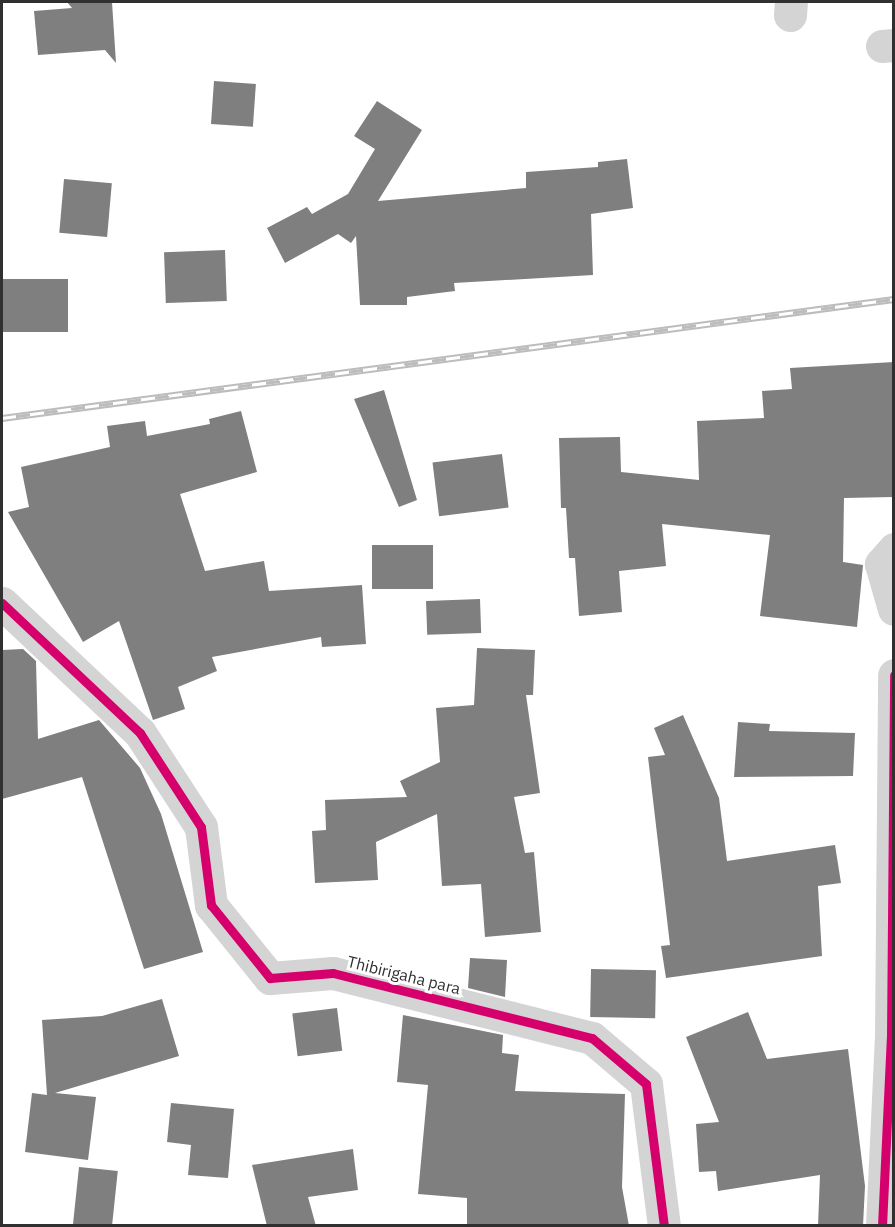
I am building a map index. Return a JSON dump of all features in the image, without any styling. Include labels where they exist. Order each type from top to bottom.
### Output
[{"type":"street","points":[[894,549],[881,564],[894,609]]},
{"type":"street","name":"Thibirigaha para","points":[[2,603],[66,661],[140,734],[201,827],[211,905],[270,978],[333,973],[592,1038],[646,1084],[664,1226]]},
{"type":"street","points":[[882,1226],[891,1035],[894,675]]},
{"type":"building","points":[[67,2],[112,2],[116,63],[105,50],[38,55],[34,11],[72,8]]},
{"type":"building","points":[[214,81],[256,84],[253,127],[211,124]]},
{"type":"building","points":[[377,101],[422,130],[378,201],[526,188],[526,172],[598,167],[598,162],[627,159],[633,208],[591,214],[593,275],[454,283],[455,291],[407,297],[407,305],[360,305],[356,236],[351,243],[338,234],[285,263],[267,228],[307,207],[312,214],[348,194],[375,149],[354,136]]},
{"type":"building","points":[[64,179],[112,183],[107,237],[59,233]]},
{"type":"building","points":[[225,250],[227,301],[166,303],[164,252]]},
{"type":"building","points":[[2,279],[68,279],[68,332],[2,332]]},
{"type":"building","points":[[894,362],[894,497],[844,498],[843,562],[863,565],[857,627],[760,616],[770,535],[662,524],[666,566],[619,571],[622,612],[579,616],[575,558],[569,558],[566,508],[561,508],[559,438],[620,437],[621,472],[699,480],[697,421],[764,418],[762,391],[792,389],[790,368]]},
{"type":"building","points":[[384,390],[417,500],[399,507],[354,399]]},
{"type":"building","points":[[241,411],[257,472],[180,494],[205,571],[264,561],[269,591],[362,585],[366,644],[322,647],[321,637],[212,657],[217,671],[178,687],[185,709],[153,720],[119,621],[83,642],[8,512],[29,507],[21,467],[110,447],[107,426],[145,421],[147,436],[210,424],[209,419]]},
{"type":"building","points":[[502,454],[509,508],[439,516],[433,463]]},
{"type":"building","points":[[372,545],[433,545],[433,589],[372,589]]},
{"type":"building","points":[[480,599],[481,633],[427,635],[426,601]]},
{"type":"building","points":[[477,648],[535,650],[533,695],[526,695],[540,793],[514,797],[525,853],[534,852],[541,932],[485,937],[481,884],[442,886],[437,814],[376,842],[378,880],[315,883],[312,831],[326,830],[325,800],[407,797],[400,781],[440,762],[436,708],[474,705]]},
{"type":"building","points":[[23,649],[36,661],[38,739],[99,720],[140,768],[161,814],[203,952],[144,969],[82,777],[2,799],[2,650]]},
{"type":"building","points":[[683,715],[719,798],[727,861],[835,845],[841,883],[818,886],[822,956],[666,978],[661,946],[670,945],[648,757],[665,755],[654,728]]},
{"type":"building","points":[[738,722],[770,724],[769,731],[855,733],[853,776],[734,777]]},
{"type":"building","points":[[470,958],[507,960],[505,997],[468,988]]},
{"type":"building","points":[[591,969],[656,970],[655,1018],[590,1017]]},
{"type":"building","points":[[162,999],[179,1056],[55,1093],[96,1097],[88,1160],[25,1152],[32,1093],[47,1095],[42,1020],[102,1016]]},
{"type":"building","points":[[337,1008],[342,1051],[298,1056],[292,1013]]},
{"type":"building","points":[[748,1012],[767,1059],[848,1049],[865,1186],[863,1226],[818,1226],[820,1175],[718,1191],[716,1171],[699,1172],[696,1124],[719,1122],[686,1037]]},
{"type":"building","points":[[403,1015],[503,1035],[502,1053],[519,1055],[515,1091],[625,1094],[622,1187],[629,1226],[467,1226],[467,1198],[418,1194],[428,1085],[397,1082]]},
{"type":"building","points":[[171,1103],[234,1109],[228,1178],[188,1175],[191,1145],[167,1142]]},
{"type":"building","points":[[353,1149],[358,1190],[308,1197],[316,1226],[267,1226],[252,1165]]},
{"type":"building","points":[[79,1167],[118,1171],[112,1226],[73,1226]]},
{"type":"railway","points":[[2,418],[894,299]]},
{"type":"cycle path","points":[[2,603],[140,733],[201,827],[211,905],[270,978],[333,973],[592,1038],[646,1084],[664,1226]]},
{"type":"cycle path","points":[[882,1226],[891,1035],[894,675]]}]
